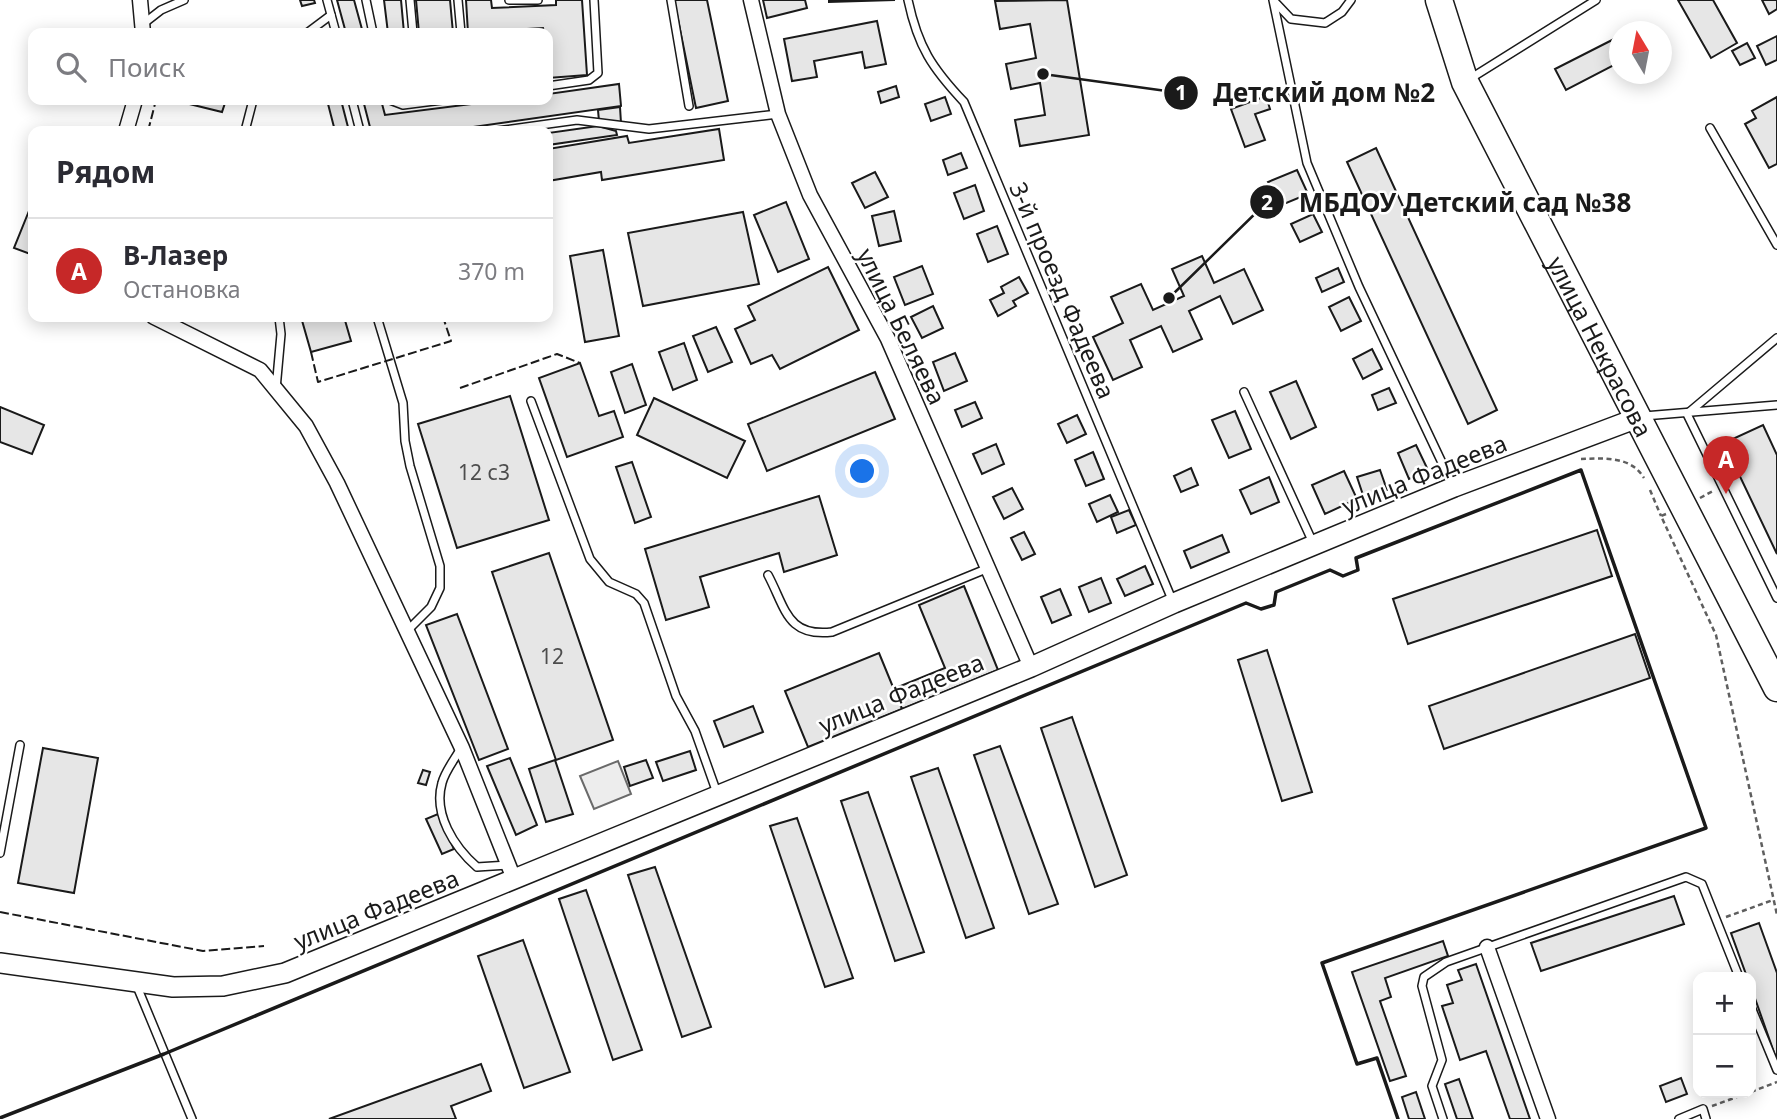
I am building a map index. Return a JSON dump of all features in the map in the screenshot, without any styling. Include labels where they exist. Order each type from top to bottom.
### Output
[{"type":"highway","name":"улица Некрасова","points":[[1438,0],[1465,82],[1640,417],[1673,511],[1777,688]]},
{"type":"main road","name":"улица Фадеева","points":[[0,963],[136,984],[173,987],[223,986],[285,973],[511,872],[718,794],[1031,667],[1174,603],[1454,487],[1640,417]]},
{"type":"street","points":[[140,0],[143,28]]},
{"type":"street","name":"улица Беляева","points":[[751,0],[778,114],[810,195],[888,339],[1031,667]]},
{"type":"street","points":[[127,126],[134,105]]},
{"type":"street","points":[[164,322],[260,370],[306,426],[337,483],[462,748],[511,872]]},
{"type":"street","points":[[1487,947],[1548,1119]]},
{"type":"lane","points":[[144,28],[161,10],[184,0]]},
{"type":"lane","points":[[327,0],[335,28]]},
{"type":"lane","points":[[366,0],[372,28]]},
{"type":"lane","points":[[410,0],[413,28]]},
{"type":"lane","points":[[457,0],[460,28]]},
{"type":"lane","points":[[509,0],[538,0]]},
{"type":"lane","points":[[553,85],[589,80],[598,73],[594,0]]},
{"type":"lane","points":[[671,0],[689,106]]},
{"type":"lane","name":"3-й проезд Фадеева","points":[[908,0],[915,32],[931,67],[964,102],[1174,603]]},
{"type":"lane","points":[[1273,0],[1292,19],[1313,23],[1325,23],[1334,19],[1351,0]]},
{"type":"lane","points":[[1273,0],[1307,163],[1359,286],[1454,487]]},
{"type":"lane","points":[[1465,82],[1596,0]]},
{"type":"lane","points":[[314,28],[331,15]]},
{"type":"lane","points":[[246,126],[252,105]]},
{"type":"lane","points":[[353,105],[359,126]]},
{"type":"lane","points":[[533,126],[577,120],[649,129],[778,114]]},
{"type":"lane","points":[[1710,128],[1777,245]]},
{"type":"lane","points":[[276,390],[280,322]]},
{"type":"lane","points":[[379,322],[403,403],[405,442],[410,466],[440,566],[440,588],[431,607],[407,631]]},
{"type":"lane","points":[[1687,414],[1777,338]]},
{"type":"lane","points":[[1244,392],[1314,545]]},
{"type":"lane","points":[[531,401],[590,559],[609,582],[636,594],[643,603],[676,696],[695,731],[718,794]]},
{"type":"lane","points":[[1640,417],[1777,405]]},
{"type":"lane","points":[[1687,414],[1777,598]]},
{"type":"lane","points":[[768,575],[792,622],[802,632],[815,634],[832,632],[986,569]]},
{"type":"lane","points":[[0,853],[20,745]]},
{"type":"lane","points":[[462,748],[442,780],[439,797],[443,816],[455,845],[477,867],[511,872]]},
{"type":"lane","points":[[1443,1119],[1432,1086],[1442,1060],[1424,996],[1424,977],[1446,962],[1686,877],[1702,884],[1737,972]]},
{"type":"lane","points":[[136,984],[192,1119]]},
{"type":"lane","points":[[1756,1019],[1777,1070]]},
{"type":"lane","points":[[1679,1119],[1703,1109],[1706,1119]]},
{"type":"path","points":[[1569,443],[1576,459],[1620,460],[1639,470],[1673,511],[1716,635],[1777,915]]},
{"type":"path","points":[[1673,511],[1723,487]]},
{"type":"path","points":[[1717,920],[1773,900]]},
{"type":"path","points":[[1756,1090],[1777,1082]]},
{"type":"path","points":[[1703,1109],[1733,1098]]},
{"type":"shaded area","points":[[618,761],[631,794],[594,809],[580,776]]},
{"type":"building","points":[[300,0],[314,0],[315,3],[302,6]]},
{"type":"building","points":[[337,0],[354,0],[362,28],[345,28]]},
{"type":"building","points":[[384,0],[401,0],[404,28],[387,28]]},
{"type":"building","points":[[416,0],[450,0],[453,28],[419,28]]},
{"type":"building","points":[[466,0],[491,0],[492,8],[556,5],[556,0],[582,0],[587,75],[553,78],[553,28],[468,28]]},
{"type":"building","points":[[674,0],[707,0],[728,101],[696,108]]},
{"type":"building","points":[[763,0],[805,0],[807,8],[767,18]]},
{"type":"building","points":[[829,0],[895,0],[829,2]]},
{"type":"building","points":[[1067,0],[1089,135],[1020,146],[1015,120],[1045,115],[1040,83],[1011,89],[1006,64],[1036,58],[1030,24],[1000,29],[995,1]]},
{"type":"building","points":[[1678,0],[1713,0],[1737,43],[1711,58]]},
{"type":"building","points":[[1762,0],[1777,0],[1777,9],[1769,14]]},
{"type":"building","points":[[877,21],[886,64],[865,68],[862,52],[814,61],[817,77],[792,81],[784,39]]},
{"type":"building","points":[[1777,36],[1777,60],[1766,65],[1757,46]]},
{"type":"building","points":[[1609,42],[1609,68],[1566,90],[1555,69]]},
{"type":"building","points":[[1747,43],[1755,58],[1740,65],[1732,51]]},
{"type":"building","points":[[619,84],[621,106],[480,126],[370,126],[364,105],[382,105],[385,115],[464,105],[553,105],[553,93]]},
{"type":"building","points":[[896,86],[899,97],[881,103],[878,92]]},
{"type":"building","points":[[1266,96],[1270,109],[1255,114],[1265,140],[1245,147],[1231,109]]},
{"type":"building","points":[[945,97],[951,114],[931,121],[925,104]]},
{"type":"building","points":[[1777,97],[1777,164],[1769,168],[1745,124],[1756,118],[1752,111]]},
{"type":"building","points":[[193,105],[224,105],[222,112]]},
{"type":"building","points":[[328,105],[342,105],[348,126],[334,126]]},
{"type":"building","points":[[620,107],[621,123],[599,121],[598,110]]},
{"type":"building","points":[[598,126],[616,131],[617,135],[553,144],[553,132]]},
{"type":"building","points":[[719,129],[724,160],[602,180],[601,172],[553,180],[553,148],[627,136],[629,143]]},
{"type":"building","points":[[1376,148],[1497,410],[1468,424],[1347,162]]},
{"type":"building","points":[[961,153],[967,168],[948,175],[943,160]]},
{"type":"building","points":[[1297,170],[1308,194],[1279,206],[1268,182]]},
{"type":"building","points":[[875,172],[888,197],[865,208],[852,183]]},
{"type":"building","points":[[975,185],[984,211],[964,219],[954,193]]},
{"type":"building","points":[[786,202],[809,259],[778,272],[754,215]]},
{"type":"building","points":[[894,211],[901,241],[879,246],[872,216]]},
{"type":"building","points":[[743,212],[759,284],[643,306],[628,233]]},
{"type":"building","points":[[28,213],[28,253],[14,248]]},
{"type":"building","points":[[1313,214],[1322,232],[1300,242],[1291,224]]},
{"type":"building","points":[[997,226],[1008,254],[988,262],[977,234]]},
{"type":"building","points":[[603,250],[619,336],[585,342],[570,256]]},
{"type":"building","points":[[1202,256],[1214,283],[1244,269],[1263,310],[1233,324],[1220,296],[1189,311],[1202,339],[1173,352],[1161,326],[1130,340],[1142,367],[1113,380],[1093,337],[1123,323],[1111,297],[1141,284],[1153,310],[1184,296],[1172,269]]},
{"type":"building","points":[[922,266],[933,294],[905,305],[894,277]]},
{"type":"building","points":[[828,267],[859,330],[780,369],[772,355],[751,364],[735,329],[755,320],[748,306]]},
{"type":"building","points":[[1338,268],[1344,282],[1322,292],[1316,278]]},
{"type":"building","points":[[1019,277],[1028,293],[1013,301],[1016,306],[998,316],[990,300],[1004,293],[1001,287]]},
{"type":"building","points":[[1349,297],[1361,321],[1341,331],[1329,307]]},
{"type":"building","points":[[933,306],[943,328],[922,338],[911,317]]},
{"type":"building","points":[[302,322],[345,322],[351,341],[311,352]]},
{"type":"building","points":[[716,327],[732,362],[708,372],[693,336]]},
{"type":"building","points":[[684,343],[697,380],[673,390],[659,352]]},
{"type":"building","points":[[1372,349],[1382,369],[1363,379],[1353,359]]},
{"type":"building","points":[[955,353],[967,381],[944,391],[933,362]]},
{"type":"building","points":[[580,363],[599,416],[614,411],[623,437],[567,457],[539,378]]},
{"type":"building","points":[[632,364],[646,405],[625,413],[611,372]]},
{"type":"building","points":[[875,372],[895,419],[767,471],[748,424]]},
{"type":"building","points":[[1296,381],[1316,427],[1291,439],[1270,392]]},
{"type":"building","points":[[1389,388],[1396,403],[1378,410],[1372,395]]},
{"type":"building","points":[[510,396],[549,520],[457,548],[418,424]]},
{"type":"building","points":[[654,398],[745,441],[727,478],[637,435]]},
{"type":"building","points":[[975,402],[982,418],[962,427],[955,410]]},
{"type":"building","points":[[0,407],[44,425],[32,454],[0,442]]},
{"type":"building","points":[[1235,411],[1251,449],[1229,458],[1212,420]]},
{"type":"building","points":[[1077,415],[1086,434],[1067,443],[1058,424]]},
{"type":"building","points":[[1763,425],[1777,455],[1777,554],[1724,443]]},
{"type":"building","points":[[996,444],[1004,464],[982,474],[973,454]]},
{"type":"building","points":[[1416,445],[1428,470],[1409,479],[1398,453]]},
{"type":"building","points":[[1093,452],[1104,479],[1086,486],[1075,460]]},
{"type":"building","points":[[632,462],[651,517],[635,523],[616,467]]},
{"type":"building","points":[[1191,468],[1198,485],[1181,492],[1174,476]]},
{"type":"building","points":[[1380,470],[1387,490],[1364,498],[1357,477]]},
{"type":"building","points":[[1344,471],[1357,499],[1325,514],[1312,485]]},
{"type":"building","points":[[1269,477],[1279,502],[1251,514],[1240,490]]},
{"type":"building","points":[[1012,488],[1023,509],[1004,519],[993,497]]},
{"type":"building","points":[[1110,495],[1118,512],[1097,522],[1089,504]]},
{"type":"building","points":[[819,496],[837,555],[784,572],[779,553],[700,577],[709,607],[666,620],[645,549]]},
{"type":"building","points":[[1129,510],[1136,525],[1117,533],[1111,517]]},
{"type":"building","points":[[1597,530],[1612,576],[1408,644],[1393,599]]},
{"type":"building","points":[[1024,532],[1035,554],[1022,560],[1011,538]]},
{"type":"building","points":[[1222,535],[1229,552],[1191,568],[1184,551]]},
{"type":"building","points":[[549,553],[613,740],[556,760],[492,572]]},
{"type":"building","points":[[1145,566],[1153,584],[1125,596],[1117,579]]},
{"type":"building","points":[[1101,578],[1111,603],[1089,612],[1079,587]]},
{"type":"building","points":[[964,586],[998,670],[902,709],[893,689],[945,668],[919,605]]},
{"type":"building","points":[[1060,589],[1071,615],[1052,623],[1041,597]]},
{"type":"building","points":[[457,614],[508,749],[479,760],[426,625]]},
{"type":"building","points":[[1635,634],[1650,678],[1444,749],[1429,706]]},
{"type":"building","points":[[1267,650],[1312,792],[1282,801],[1238,660]]},
{"type":"building","points":[[879,653],[902,709],[808,747],[785,691]]},
{"type":"building","points":[[753,706],[763,732],[724,747],[714,721]]},
{"type":"building","points":[[1072,717],[1127,875],[1095,887],[1041,728]]},
{"type":"building","points":[[1000,746],[1058,904],[1029,914],[974,755]]},
{"type":"building","points":[[43,748],[98,758],[74,893],[18,883]]},
{"type":"building","points":[[690,751],[696,770],[663,781],[656,762]]},
{"type":"building","points":[[510,758],[537,825],[516,835],[487,766]]},
{"type":"building","points":[[555,760],[573,814],[546,822],[529,769]]},
{"type":"building","points":[[646,760],[653,778],[630,786],[624,767]]},
{"type":"building","points":[[938,768],[994,928],[966,938],[911,777]]},
{"type":"building","points":[[423,770],[430,772],[426,785],[418,783]]},
{"type":"building","points":[[868,792],[924,952],[895,961],[841,801]]},
{"type":"building","points":[[438,814],[454,849],[442,854],[426,819]]},
{"type":"building","points":[[797,818],[853,978],[825,987],[770,826]]},
{"type":"building","points":[[655,867],[711,1027],[682,1037],[628,875]]},
{"type":"building","points":[[586,890],[642,1050],[613,1060],[559,899]]},
{"type":"building","points":[[1674,896],[1684,924],[1541,971],[1531,943]]},
{"type":"building","points":[[1759,923],[1777,973],[1777,1061],[1756,1001],[1756,972],[1745,972],[1731,933]]},
{"type":"building","points":[[523,940],[570,1072],[524,1088],[478,956]]},
{"type":"building","points":[[1443,941],[1448,956],[1385,978],[1391,997],[1380,1001],[1406,1076],[1390,1081],[1352,972]]},
{"type":"building","points":[[1476,964],[1530,1119],[1510,1119],[1486,1051],[1460,1060],[1442,1006],[1453,1003],[1447,985],[1462,980],[1458,970]]},
{"type":"building","points":[[481,1064],[491,1091],[451,1106],[456,1119],[329,1119]]},
{"type":"building","points":[[1681,1078],[1687,1094],[1666,1102],[1660,1086]]},
{"type":"building","points":[[1459,1079],[1473,1119],[1457,1119],[1445,1084]]},
{"type":"building","points":[[1416,1092],[1425,1119],[1409,1119],[1402,1097]]},
{"type":"fence","points":[[149,126],[155,105]]},
{"type":"fence","points":[[311,352],[318,382],[451,341],[445,322]]},
{"type":"fence","points":[[460,388],[557,354],[580,363]]},
{"type":"fence","points":[[0,912],[203,951],[264,946]]},
{"type":"wall","points":[[0,1118],[164,1054],[1246,603],[1261,609],[1274,605],[1276,592],[1330,570],[1343,576],[1358,570],[1356,558],[1581,470],[1706,828],[1322,963],[1357,1064],[1377,1058],[1398,1119]]},
{"type":"place","name":"Детский дом №2","points":[[1043,74]]},
{"type":"place","name":"МБДОУ Детский сад №38","points":[[1169,298]]},
{"type":"place","name":"В-Лазер","points":[[1726,494]]}]
